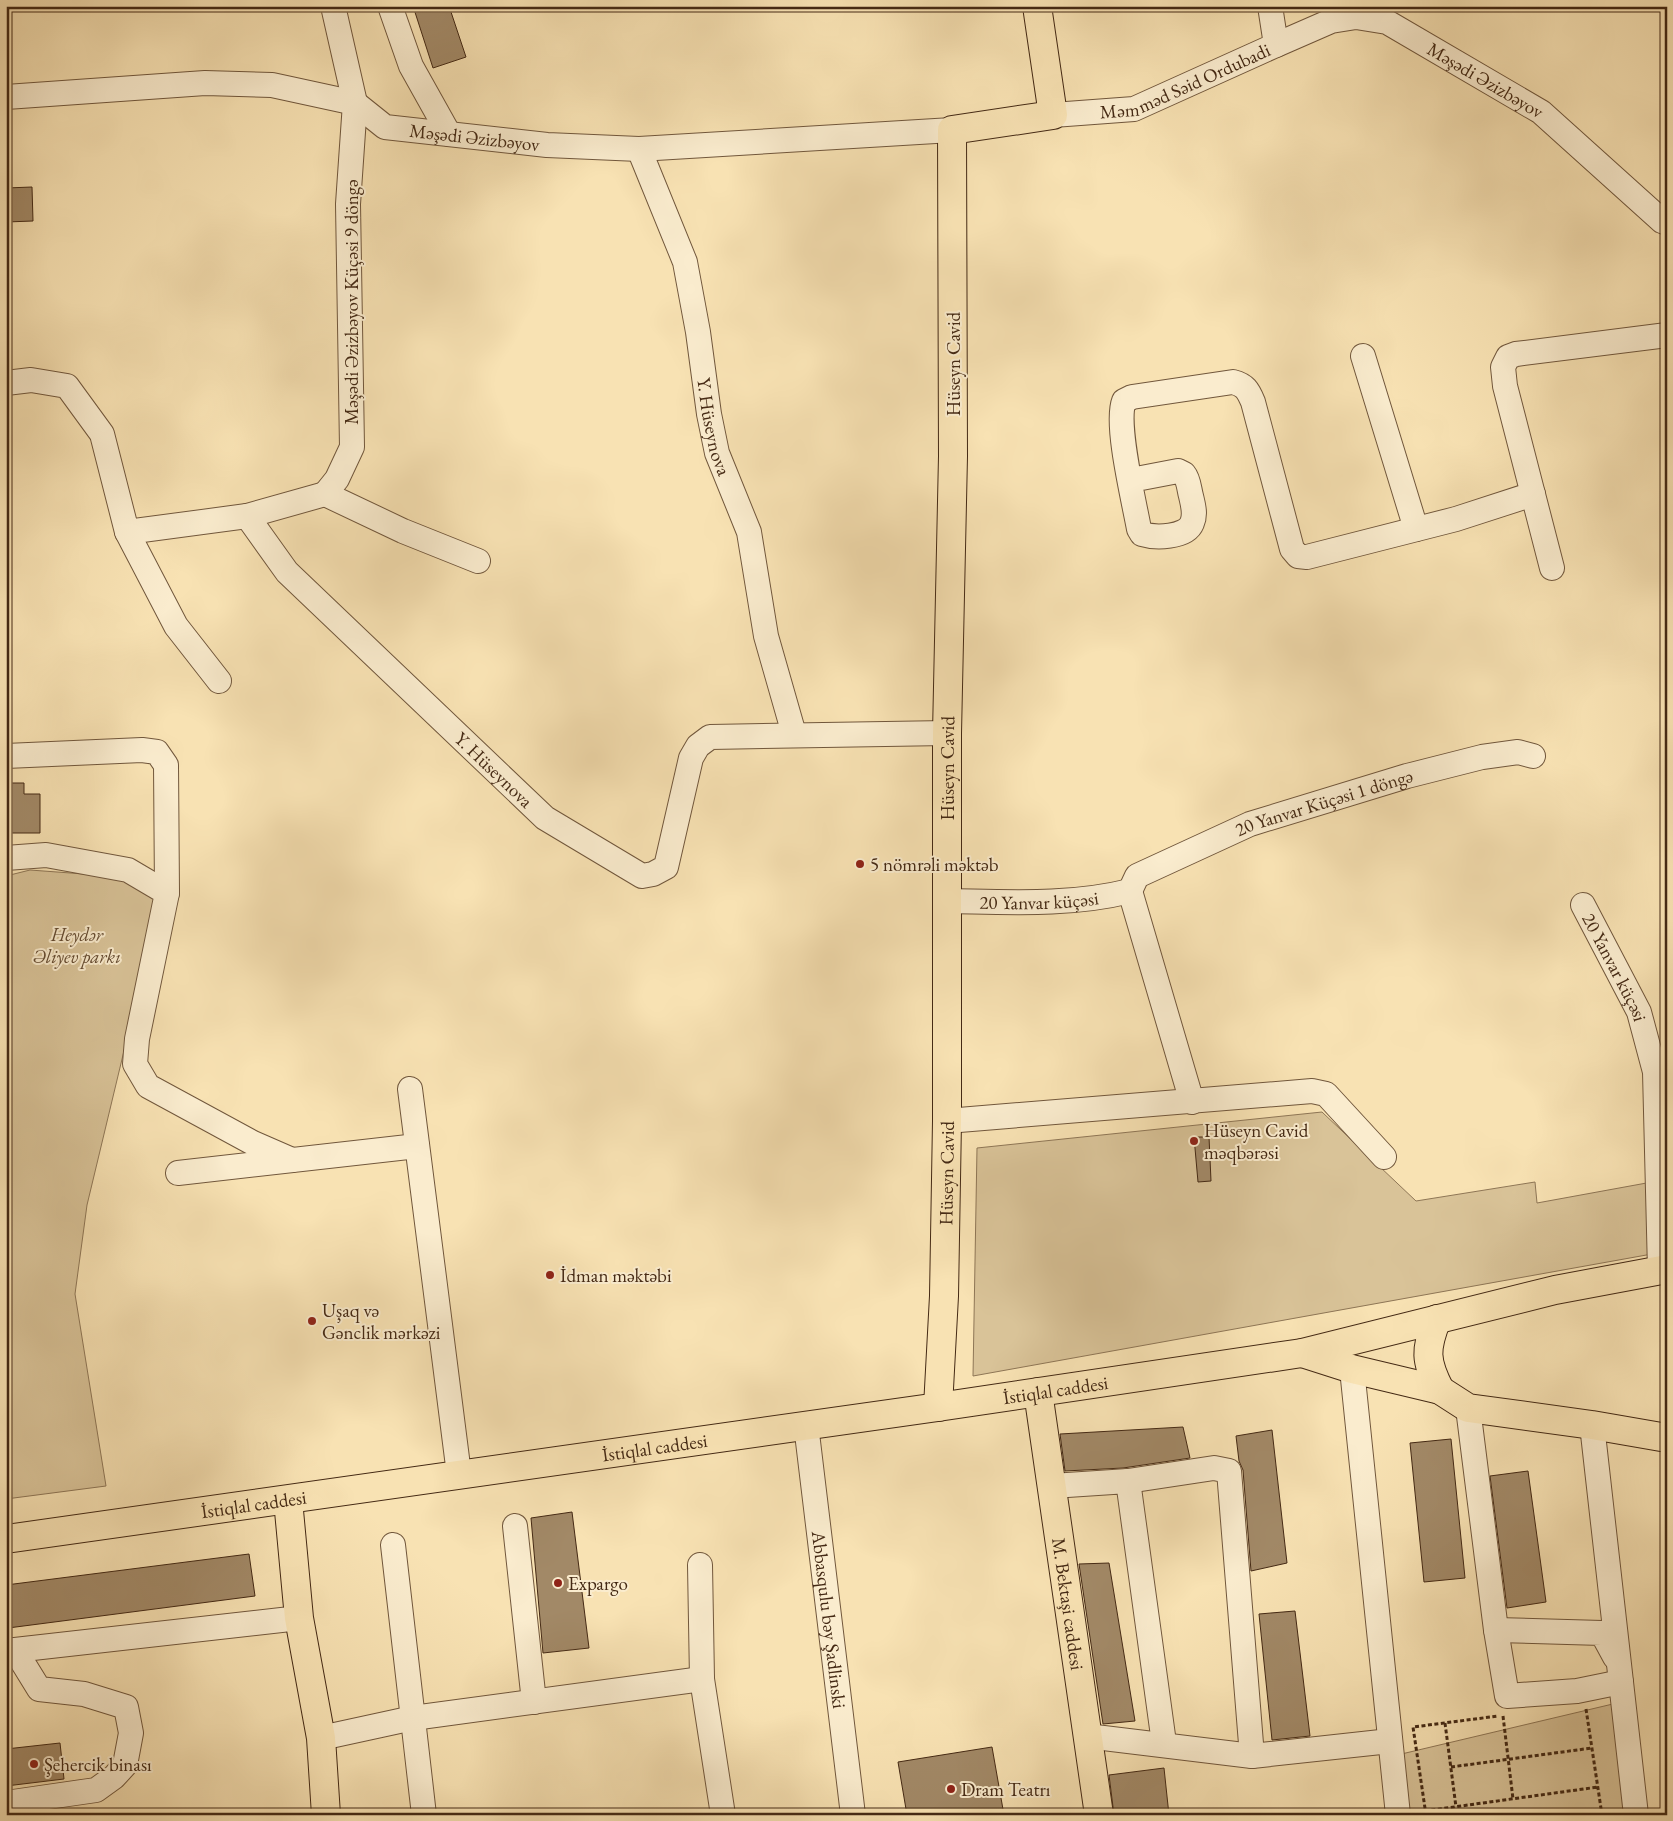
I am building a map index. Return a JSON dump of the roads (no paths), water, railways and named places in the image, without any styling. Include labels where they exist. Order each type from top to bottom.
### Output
[{"type":"main road","points":[[952,130],[1053,116],[1037,6]]},
{"type":"main road","name":"Hüseyn Cavid","points":[[938,1408],[944,1296],[947,1122],[946,733],[953,456],[952,130]]},
{"type":"main road","name":"İstiqlal caddesi","points":[[6,1539],[806,1425],[938,1408],[1302,1353],[1555,1290],[1663,1270]]},
{"type":"main road","points":[[1437,1319],[1427,1353],[1430,1371],[1440,1390]]},
{"type":"main road","points":[[1302,1353],[1352,1369],[1440,1390],[1468,1408],[1592,1425],[1667,1438]]},
{"type":"main road","name":"M. Bektaşi caddesi","points":[[1038,1392],[1099,1815]]},
{"type":"main road","points":[[288,1500],[299,1618],[321,1738],[326,1815]]},
{"type":"street","name":"Məşədi Əzizbəyov Küçəsi 9 döngə","points":[[325,494],[337,479],[352,447],[348,204],[355,103],[333,6]]},
{"type":"street","points":[[390,6],[411,66],[449,134]]},
{"type":"street","name":"Məmməd Səid Ordubadi","points":[[1053,116],[1134,109],[1276,45],[1270,6]]},
{"type":"street","name":"Məşədi Əzizbəyov","points":[[1276,45],[1331,21],[1356,17],[1387,22],[1541,112],[1667,223]]},
{"type":"street","name":"Məşədi Əzizbəyov","points":[[6,97],[205,82],[272,84],[355,103],[385,127],[547,145],[639,149],[952,130]]},
{"type":"street","name":"Y. Hüseynova","points":[[639,149],[685,262],[715,443],[750,532],[766,636],[794,734]]},
{"type":"street","points":[[1552,568],[1505,386],[1504,367],[1508,357],[1516,354],[1667,335]]},
{"type":"street","points":[[1363,356],[1416,529]]},
{"type":"street","points":[[6,383],[31,380],[67,386],[102,434],[127,532],[176,626],[219,681]]},
{"type":"street","points":[[1131,480],[1122,431],[1121,407],[1124,401],[1132,397],[1233,382],[1242,385],[1253,402],[1292,549],[1298,556],[1307,557],[1456,519],[1533,494]]},
{"type":"street","points":[[127,532],[247,516],[325,494],[403,531],[478,561]]},
{"type":"street","name":"Y. Hüseynova","points":[[247,516],[287,572],[545,818],[642,876],[654,874],[666,867],[691,758],[698,746],[710,737],[794,734],[946,733]]},
{"type":"street","points":[[6,756],[142,750],[157,752],[166,766],[167,892],[137,1039],[136,1064],[148,1086],[253,1143],[292,1160]]},
{"type":"street","name":"20 Yanvar Küçəsi 1 döngə","points":[[1130,891],[1137,876],[1250,824],[1407,776],[1482,757],[1518,752],[1533,756]]},
{"type":"street","points":[[6,858],[46,855],[128,870],[167,892]]},
{"type":"street","points":[[1130,891],[1192,1102]]},
{"type":"street","name":"20 Yanvar küçəsi","points":[[947,901],[1054,903],[1100,899],[1130,891]]},
{"type":"street","name":"20 Yanvar küçəsi","points":[[1583,905],[1639,1012],[1654,1072],[1663,1270]]},
{"type":"street","points":[[410,1089],[459,1474]]},
{"type":"street","points":[[947,1122],[1312,1091],[1326,1094],[1384,1157]]},
{"type":"street","points":[[178,1173],[417,1146]]},
{"type":"street","points":[[1352,1369],[1398,1815]]},
{"type":"street","points":[[1468,1408],[1496,1630],[1507,1696],[1576,1691],[1619,1671]]},
{"type":"street","name":"Abbasqulu bəy Şadlinski","points":[[806,1425],[853,1815]]},
{"type":"street","points":[[1592,1425],[1636,1815]]},
{"type":"street","points":[[1052,1486],[1128,1481],[1214,1468],[1229,1471],[1252,1756]]},
{"type":"street","points":[[1128,1481],[1164,1744]]},
{"type":"street","points":[[514,1526],[534,1702]]},
{"type":"street","points":[[393,1545],[424,1815]]},
{"type":"street","points":[[700,1565],[702,1679],[723,1815]]},
{"type":"street","points":[[10,1651],[299,1618]]},
{"type":"street","points":[[1496,1630],[1602,1633],[1619,1671]]},
{"type":"street","points":[[6,1803],[96,1790],[114,1777],[125,1765],[131,1733],[126,1707],[84,1694],[39,1689],[10,1651]]},
{"type":"street","points":[[321,1738],[413,1718],[702,1679]]},
{"type":"street","points":[[1087,1736],[1252,1756],[1390,1741]]},
{"type":"place","name":"5 nömrəli məktəb","points":[[860,864]]},
{"type":"place","name":"Hüseyn Cavid məqbərəsi","points":[[1194,1141]]},
{"type":"place","name":"İdman məktəbi","points":[[550,1275]]},
{"type":"place","name":"Uşaq və Gənclik mərkəzi","points":[[312,1321]]},
{"type":"place","name":"Expargo","points":[[558,1583]]},
{"type":"place","name":"Şehercik binası","points":[[34,1764]]},
{"type":"place","name":"Dram Teatrı","points":[[951,1789]]},
{"type":"park label","name":"Heydər Əliyev parkı","points":[[77,945]]}]
